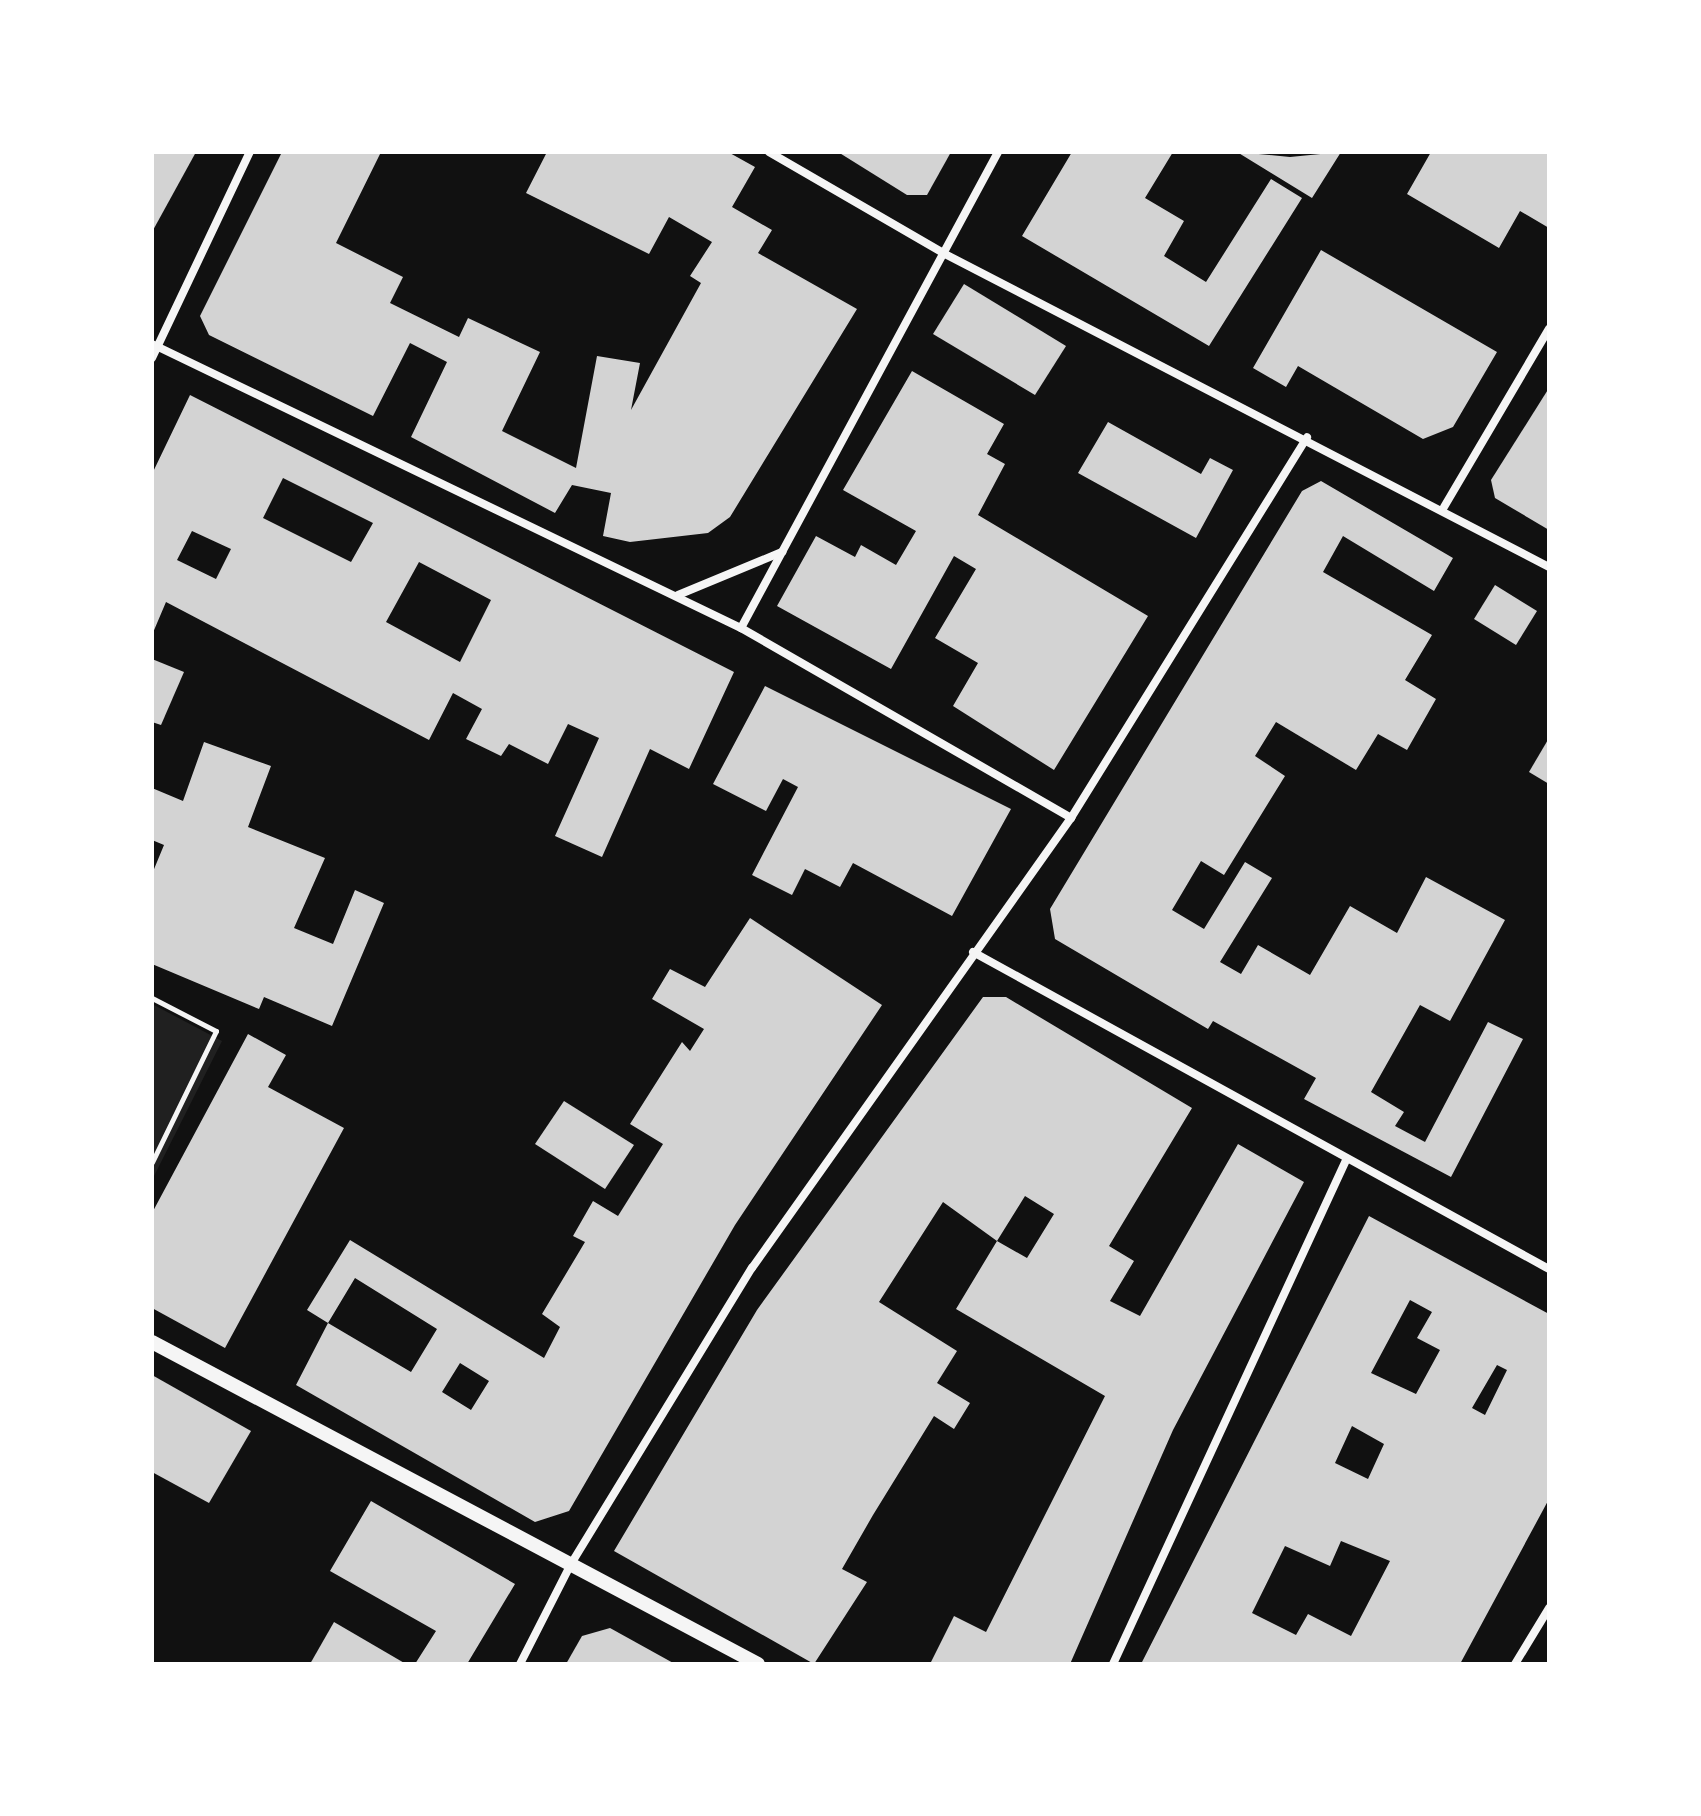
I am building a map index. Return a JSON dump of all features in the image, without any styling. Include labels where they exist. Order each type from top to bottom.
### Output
[{"type":"street","points":[[152,358],[154,346],[250,152]]},
{"type":"street","points":[[769,152],[943,253],[1444,507],[1549,567]]},
{"type":"street","points":[[741,628],[998,152]]},
{"type":"street","points":[[1444,507],[1549,329]]},
{"type":"street","points":[[154,346],[678,595],[1071,818]]},
{"type":"street","points":[[520,1664],[571,1564],[752,1268],[973,952],[1071,818],[1307,437]]},
{"type":"street","points":[[678,595],[783,552]]},
{"type":"street","points":[[973,952],[1549,1269]]},
{"type":"street","points":[[1113,1664],[1347,1158]]},
{"type":"street","points":[[152,1342],[758,1664]]},
{"type":"street","points":[[1515,1664],[1549,1608]]},
{"type":"path","points":[[152,998],[216,1031],[152,1162]]},
{"type":"shaded area","points":[[152,1004],[222,1041],[152,1180]]},
{"type":"building","points":[[152,152],[196,152],[152,232]]},
{"type":"building","points":[[282,152],[381,152],[336,243],[403,277],[390,303],[459,337],[468,318],[540,352],[502,431],[576,468],[597,356],[640,363],[631,410],[701,283],[690,276],[712,242],[669,217],[649,254],[526,193],[547,152],[728,152],[755,167],[732,207],[772,230],[758,253],[857,309],[730,517],[708,533],[630,542],[603,536],[611,493],[572,485],[555,513],[411,437],[447,362],[410,343],[373,416],[209,335],[200,316]]},
{"type":"building","points":[[838,152],[951,152],[927,195],[907,195]]},
{"type":"building","points":[[1072,152],[1173,152],[1145,198],[1184,221],[1164,256],[1206,282],[1271,179],[1302,198],[1209,346],[1022,236]]},
{"type":"building","points":[[1237,152],[1290,157],[1341,152],[1312,198]]},
{"type":"building","points":[[1431,152],[1549,152],[1549,228],[1520,211],[1499,248],[1407,194]]},
{"type":"building","points":[[1321,250],[1497,352],[1453,427],[1423,439],[1298,366],[1286,387],[1253,368]]},
{"type":"building","points":[[964,284],[1066,346],[1035,395],[933,334]]},
{"type":"building","points":[[912,371],[1004,424],[987,454],[1005,464],[978,515],[1148,616],[1054,770],[953,706],[978,663],[935,638],[976,569],[954,556],[891,669],[777,606],[816,536],[855,557],[861,545],[896,565],[916,531],[843,490]]},
{"type":"building","points":[[1549,388],[1549,530],[1495,498],[1491,480]]},
{"type":"building","points":[[190,395],[734,672],[689,769],[650,749],[602,857],[555,836],[599,738],[568,724],[548,764],[509,744],[501,756],[466,739],[482,709],[453,693],[429,740],[166,602],[152,635],[152,474]],"holes":[[[283,478],[373,523],[351,562],[263,518]],[[192,531],[231,549],[216,579],[177,560]],[[419,562],[491,600],[460,662],[386,622]]]},
{"type":"building","points":[[1108,422],[1201,474],[1210,458],[1233,470],[1196,538],[1078,473]]},
{"type":"building","points":[[1321,481],[1453,558],[1434,591],[1343,536],[1323,572],[1432,635],[1405,680],[1436,699],[1407,750],[1378,734],[1356,770],[1276,722],[1255,756],[1285,776],[1224,875],[1201,861],[1172,910],[1204,929],[1245,862],[1272,878],[1220,962],[1241,974],[1258,945],[1310,975],[1350,906],[1397,933],[1426,877],[1505,920],[1450,1021],[1420,1005],[1371,1092],[1404,1112],[1395,1126],[1425,1142],[1488,1022],[1523,1039],[1451,1177],[1304,1099],[1316,1078],[1213,1021],[1208,1029],[1055,939],[1050,909],[1302,491]]},
{"type":"building","points":[[1495,585],[1537,611],[1516,645],[1474,619]]},
{"type":"building","points":[[152,659],[184,672],[161,725],[152,722]]},
{"type":"building","points":[[765,686],[1011,809],[952,916],[853,863],[840,887],[805,869],[792,895],[752,875],[798,787],[783,779],[766,811],[713,784]]},
{"type":"building","points":[[1549,738],[1549,784],[1529,772]]},
{"type":"building","points":[[204,742],[271,766],[248,827],[325,858],[294,928],[333,944],[355,890],[384,903],[332,1026],[264,997],[259,1009],[152,964],[152,874],[164,845],[152,840],[152,788],[183,801]]},
{"type":"building","points":[[750,918],[882,1005],[735,1225],[569,1511],[535,1522],[296,1385],[328,1323],[307,1310],[350,1240],[544,1358],[560,1327],[542,1314],[585,1242],[573,1236],[593,1201],[618,1216],[663,1144],[630,1124],[682,1042],[690,1051],[704,1029],[652,999],[670,969],[705,987]],"holes":[[[355,1278],[437,1329],[411,1372],[328,1323]],[[460,1363],[489,1381],[471,1410],[442,1392]]]},
{"type":"building","points":[[983,997],[1006,997],[1192,1108],[1109,1246],[1134,1261],[1110,1301],[1140,1316],[1238,1144],[1304,1182],[1173,1430],[1070,1664],[930,1664],[954,1616],[986,1632],[1105,1396],[956,1309],[997,1241],[943,1202],[879,1302],[957,1351],[937,1383],[970,1403],[954,1429],[934,1416],[873,1515],[842,1569],[867,1582],[814,1664],[614,1551],[757,1310]],"holes":[[[1025,1196],[1054,1214],[1027,1258],[997,1241]]]},
{"type":"building","points":[[248,1034],[286,1055],[268,1087],[344,1128],[225,1348],[152,1308],[152,1213]]},
{"type":"building","points":[[564,1101],[634,1145],[605,1189],[535,1144]]},
{"type":"building","points":[[1369,1216],[1549,1314],[1549,1499],[1460,1664],[1141,1664]],"holes":[[[1410,1300],[1432,1312],[1417,1338],[1440,1350],[1416,1394],[1371,1373]],[[1497,1365],[1507,1370],[1485,1415],[1472,1408]],[[1352,1426],[1384,1444],[1368,1479],[1335,1463]],[[1341,1541],[1390,1561],[1351,1636],[1308,1614],[1296,1635],[1252,1613],[1285,1546],[1330,1566]]]},
{"type":"building","points":[[152,1375],[251,1431],[209,1503],[152,1472]]},
{"type":"building","points":[[371,1501],[515,1584],[467,1664],[415,1664],[436,1631],[330,1571]]},
{"type":"building","points":[[334,1622],[406,1664],[310,1664]]},
{"type":"building","points":[[610,1628],[675,1664],[566,1664],[582,1636]]}]
